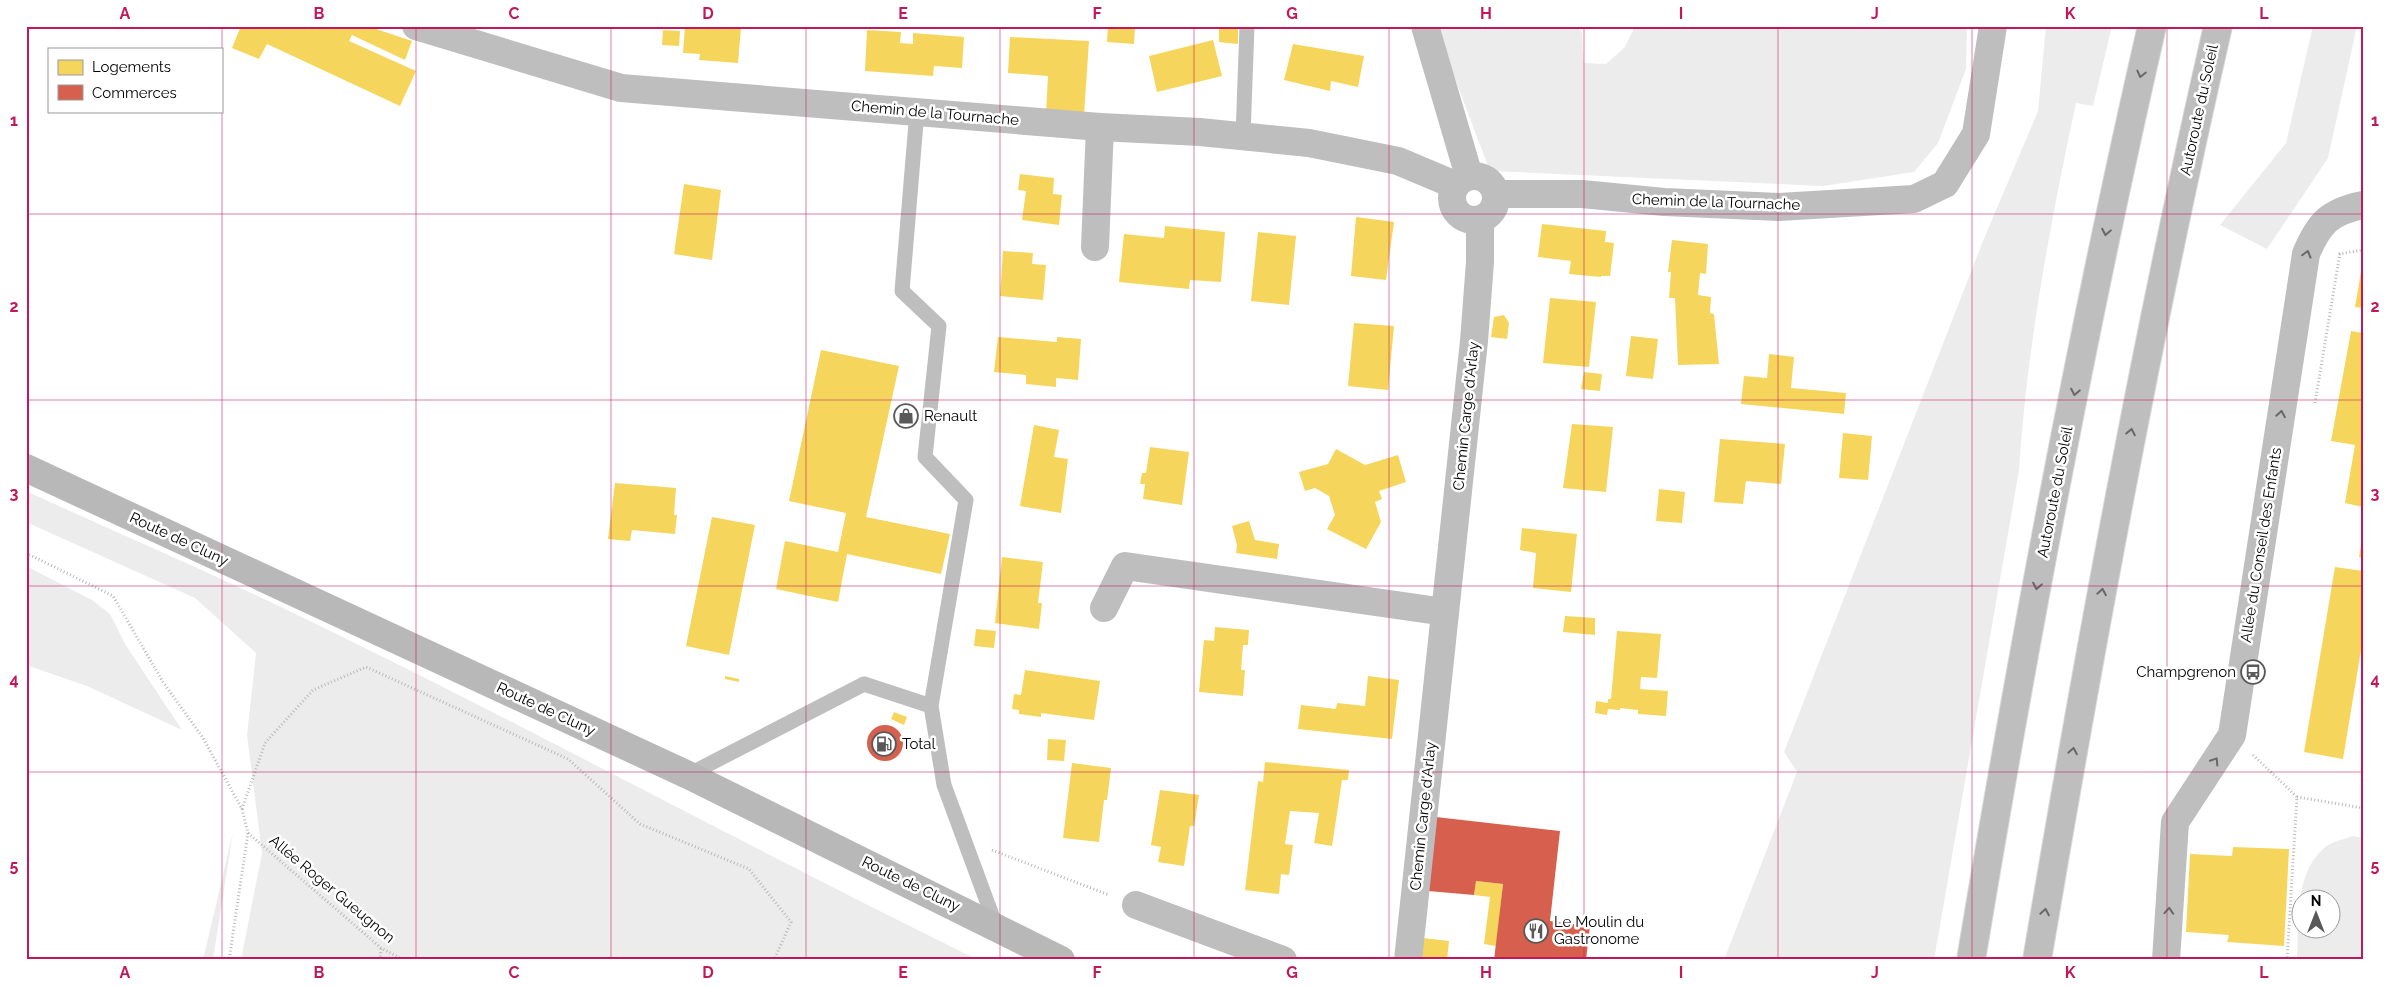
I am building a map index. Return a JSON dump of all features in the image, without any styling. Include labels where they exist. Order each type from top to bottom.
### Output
[{"type":"main road","name":"Chemin de la Tournache","points":[[416,26],[621,88],[1100,127],[1243,136],[1309,143],[1398,161],[1462,181]]},
{"type":"main road","points":[[1425,26],[1462,181]]},
{"type":"main road","name":"Chemin de la Tournache","points":[[1496,194],[1582,194],[1664,202],[1779,207],[1914,199],[1945,184],[1976,134],[1993,26]]},
{"type":"main road","name":"Autoroute du Soleil","points":[[1971,960],[2005,756],[2071,409],[2111,204],[2152,26]]},
{"type":"main road","name":"Autoroute du Soleil","points":[[2037,960],[2067,782],[2131,431],[2218,26]]},
{"type":"main road","points":[[1095,247],[1100,127]]},
{"type":"main road","points":[[1478,176],[1486,179],[1492,185],[1496,194],[1493,210],[1480,220],[1462,217],[1456,212],[1452,203],[1452,193],[1462,181],[1478,176]]},
{"type":"main road","name":"Allée du Conseil des Enfants","points":[[2166,960],[2175,822],[2232,735],[2306,254],[2316,231],[2331,216],[2346,209],[2363,206]]},
{"type":"main road","name":"Chemin Carge d'Arlay","points":[[1408,960],[1474,341],[1480,262],[1480,220]]},
{"type":"main road","name":"Route de Cluny","points":[[26,468],[688,775],[996,926],[1061,960]]},
{"type":"main road","points":[[1104,608],[1124,566],[1445,612]]},
{"type":"main road","points":[[1136,905],[1283,960]]},
{"type":"lane","points":[[1243,136],[1247,26]]},
{"type":"lane","points":[[917,111],[902,291],[939,326],[925,457],[966,500],[931,706],[944,785],[996,926]]},
{"type":"lane","points":[[688,775],[864,684],[931,706]]},
{"type":"path","points":[[2332,255],[2363,250]]},
{"type":"path","points":[[26,553],[113,596],[162,682],[203,738],[242,809],[248,833],[229,960]]},
{"type":"path","points":[[242,809],[265,744],[313,690],[366,667],[568,759],[640,824],[749,869],[791,922],[774,960]]},
{"type":"path","points":[[2232,735],[2298,797],[2363,808]]},
{"type":"path","points":[[2287,960],[2298,797]]},
{"type":"path","name":"Allée Roger Gueugnon","points":[[248,833],[380,948],[404,960]]},
{"type":"path","points":[[964,839],[1136,905]]},
{"type":"path","points":[[380,948],[380,960]]},
{"type":"shaded area","points":[[1435,26],[1577,26],[1582,33],[1584,63],[1606,64],[1625,47],[1635,26],[1967,26],[1966,69],[1938,143],[1914,172],[1823,186],[1490,171]]},
{"type":"shaded area","points":[[2046,26],[2112,26],[2093,106],[2076,103],[2057,194],[2034,332],[2019,470],[1934,960],[1724,960],[1797,772],[1784,752],[1983,241],[2038,111]]},
{"type":"shaded area","points":[[2313,26],[2357,26],[2328,158],[2267,249],[2220,225],[2286,143]]},
{"type":"shaded area","points":[[26,491],[277,605],[396,663],[978,960],[241,960],[262,853],[247,735],[256,653],[195,598],[26,522]]},
{"type":"shaded area","points":[[26,566],[92,600],[110,614],[125,644],[182,730],[87,686],[26,665]]},
{"type":"shaded area","points":[[233,832],[213,960],[203,960]]},
{"type":"shaded area","points":[[2352,836],[2363,838],[2363,960],[2297,960],[2298,938],[2342,938],[2342,888],[2303,888],[2307,872],[2314,860],[2323,849]]},
{"type":"building: Logements","points":[[241,26],[367,26],[412,41],[405,60],[352,35],[349,41],[416,71],[400,106],[267,44],[259,59],[232,48]]},
{"type":"building: Logements","points":[[685,26],[741,28],[738,63],[699,60],[700,54],[683,53]]},
{"type":"building: Logements","points":[[1108,26],[1135,26],[1134,44],[1107,42]]},
{"type":"building: Logements","points":[[1219,26],[1238,26],[1238,44],[1219,42]]},
{"type":"building: Logements","points":[[663,30],[680,31],[679,46],[662,45]]},
{"type":"building: Logements","points":[[867,30],[901,32],[900,43],[913,44],[913,33],[964,37],[962,68],[934,66],[933,76],[865,71]]},
{"type":"building: Logements","points":[[1010,37],[1089,41],[1084,115],[1046,113],[1048,76],[1008,73]]},
{"type":"building: Logements","points":[[1213,40],[1222,76],[1157,92],[1149,56]]},
{"type":"building: Logements","points":[[1293,44],[1364,56],[1358,87],[1331,81],[1330,91],[1284,80]]},
{"type":"building: Logements","points":[[1020,174],[1054,178],[1053,194],[1062,195],[1059,225],[1022,220],[1026,191],[1018,190]]},
{"type":"building: Logements","points":[[684,184],[721,190],[712,260],[674,254]]},
{"type":"building: Logements","points":[[1356,217],[1394,222],[1386,280],[1351,276]]},
{"type":"building: Logements","points":[[1542,224],[1606,231],[1605,242],[1614,243],[1610,276],[1569,274],[1571,261],[1538,257]]},
{"type":"building: Logements","points":[[1165,226],[1225,232],[1221,282],[1190,280],[1189,289],[1119,282],[1124,234],[1164,238]]},
{"type":"building: Logements","points":[[1258,232],[1296,236],[1289,305],[1251,301]]},
{"type":"building: Logements","points":[[1672,240],[1708,244],[1706,274],[1700,273],[1698,295],[1711,297],[1710,313],[1714,314],[1719,364],[1678,365],[1675,298],[1669,298],[1671,272],[1668,272]]},
{"type":"building: Logements","points":[[1003,251],[1033,253],[1032,264],[1046,265],[1043,300],[1000,296]]},
{"type":"building: Logements","points":[[2363,267],[2363,308],[2355,307]]},
{"type":"building: Logements","points":[[1550,298],[1596,302],[1589,367],[1543,363]]},
{"type":"building: Logements","points":[[1504,315],[1509,323],[1507,339],[1491,337],[1494,317]]},
{"type":"building: Logements","points":[[1354,323],[1394,326],[1388,390],[1348,386]]},
{"type":"building: Logements","points":[[2351,331],[2363,333],[2363,507],[2345,503],[2355,445],[2331,441]]},
{"type":"building: Logements","points":[[1631,336],[1658,339],[1653,379],[1626,376]]},
{"type":"building: Logements","points":[[998,337],[1057,342],[1057,337],[1081,339],[1078,380],[1056,378],[1056,387],[1026,384],[1026,375],[994,372]]},
{"type":"building: Logements","points":[[821,350],[899,366],[866,517],[950,534],[941,574],[847,554],[838,602],[776,589],[785,541],[838,552],[846,513],[789,501]]},
{"type":"building: Logements","points":[[1769,354],[1794,357],[1791,388],[1846,393],[1844,414],[1741,404],[1744,376],[1767,378]]},
{"type":"building: Logements","points":[[1584,372],[1602,374],[1600,391],[1581,389]]},
{"type":"building: Logements","points":[[1572,424],[1613,427],[1606,492],[1563,488]]},
{"type":"building: Logements","points":[[1034,425],[1059,430],[1054,457],[1068,459],[1061,513],[1020,506]]},
{"type":"building: Logements","points":[[1843,433],[1872,436],[1868,480],[1839,478]]},
{"type":"building: Logements","points":[[1720,439],[1785,444],[1781,484],[1746,481],[1743,504],[1714,502]]},
{"type":"building: Logements","points":[[1150,447],[1189,452],[1182,505],[1143,499],[1145,484],[1140,484],[1142,473],[1146,473]]},
{"type":"building: Logements","points":[[1336,449],[1365,465],[1398,455],[1406,482],[1379,491],[1382,499],[1375,502],[1381,522],[1366,549],[1327,529],[1335,515],[1329,496],[1315,488],[1305,491],[1299,472],[1328,464]]},
{"type":"building: Logements","points":[[615,483],[676,488],[674,515],[677,515],[675,534],[632,530],[630,541],[608,539]]},
{"type":"building: Logements","points":[[1659,489],[1685,492],[1682,523],[1656,521]]},
{"type":"building: Logements","points":[[712,517],[755,525],[729,655],[686,646]]},
{"type":"building: Logements","points":[[1249,521],[1255,540],[1279,544],[1277,559],[1236,553],[1237,545],[1232,526]]},
{"type":"building: Logements","points":[[1522,528],[1577,534],[1571,592],[1533,588],[1536,553],[1520,550]]},
{"type":"building: Logements","points":[[2363,539],[2363,558],[2359,557]]},
{"type":"building: Logements","points":[[1002,557],[1043,562],[1038,603],[1042,603],[1039,629],[995,623]]},
{"type":"building: Logements","points":[[2335,567],[2363,571],[2363,638],[2343,759],[2304,752]]},
{"type":"building: Logements","points":[[1565,616],[1595,618],[1595,635],[1563,632]]},
{"type":"building: Logements","points":[[1215,627],[1249,630],[1248,645],[1243,645],[1241,670],[1245,670],[1243,696],[1199,692],[1204,640],[1214,641]]},
{"type":"building: Logements","points":[[976,629],[996,631],[994,648],[974,646]]},
{"type":"building: Logements","points":[[1617,631],[1661,634],[1657,678],[1641,677],[1640,689],[1668,691],[1666,716],[1638,714],[1638,710],[1620,708],[1620,710],[1608,709],[1607,715],[1595,713],[1596,701],[1608,703],[1608,699],[1611,699]]},
{"type":"building: Logements","points":[[1025,670],[1100,681],[1094,720],[1041,713],[1041,717],[1019,714],[1019,710],[1012,709],[1014,694],[1021,695]]},
{"type":"building: Logements","points":[[725,676],[739,679],[739,682],[725,679]]},
{"type":"building: Logements","points":[[1368,676],[1399,680],[1392,739],[1298,729],[1301,705],[1336,709],[1337,703],[1365,706]]},
{"type":"building: Logements","points":[[894,712],[907,717],[904,725],[891,719]]},
{"type":"building: Logements","points":[[1048,739],[1066,740],[1064,761],[1047,760]]},
{"type":"building: Logements","points":[[1265,762],[1349,770],[1348,780],[1342,780],[1332,846],[1314,843],[1319,813],[1290,811],[1285,844],[1293,845],[1289,875],[1281,874],[1279,894],[1245,890],[1258,781],[1263,782]]},
{"type":"building: Logements","points":[[1072,763],[1111,768],[1107,800],[1104,800],[1099,842],[1063,838]]},
{"type":"building: Logements","points":[[1160,790],[1199,795],[1194,826],[1190,826],[1184,866],[1158,862],[1161,847],[1151,845]]},
{"type":"building: Logements","points":[[2233,847],[2289,849],[2284,946],[2227,942],[2229,935],[2186,932],[2190,854],[2232,856]]},
{"type":"building: Logements","points":[[1476,881],[1503,884],[1496,946],[1484,944],[1490,897],[1474,895]]},
{"type":"building: Logements","points":[[1423,938],[1449,941],[1447,960],[1421,960]]},
{"type":"building: Commerces","points":[[885,725],[892,726],[898,730],[902,736],[902,750],[898,756],[892,760],[885,761],[878,760],[872,756],[868,750],[867,743],[868,736],[872,730],[878,726]]},
{"type":"building: Commerces","points":[[1436,817],[1560,831],[1550,921],[1590,926],[1586,960],[1494,960],[1503,884],[1476,881],[1474,895],[1428,891]]},
{"type":"place","name":"Renault","points":[[906,416]]},
{"type":"place","name":"Champgrenon","points":[[2253,672]]},
{"type":"place","name":"Total","points":[[884,744]]},
{"type":"place","name":"Le Moulin du Gastronome","points":[[1536,931]]}]
